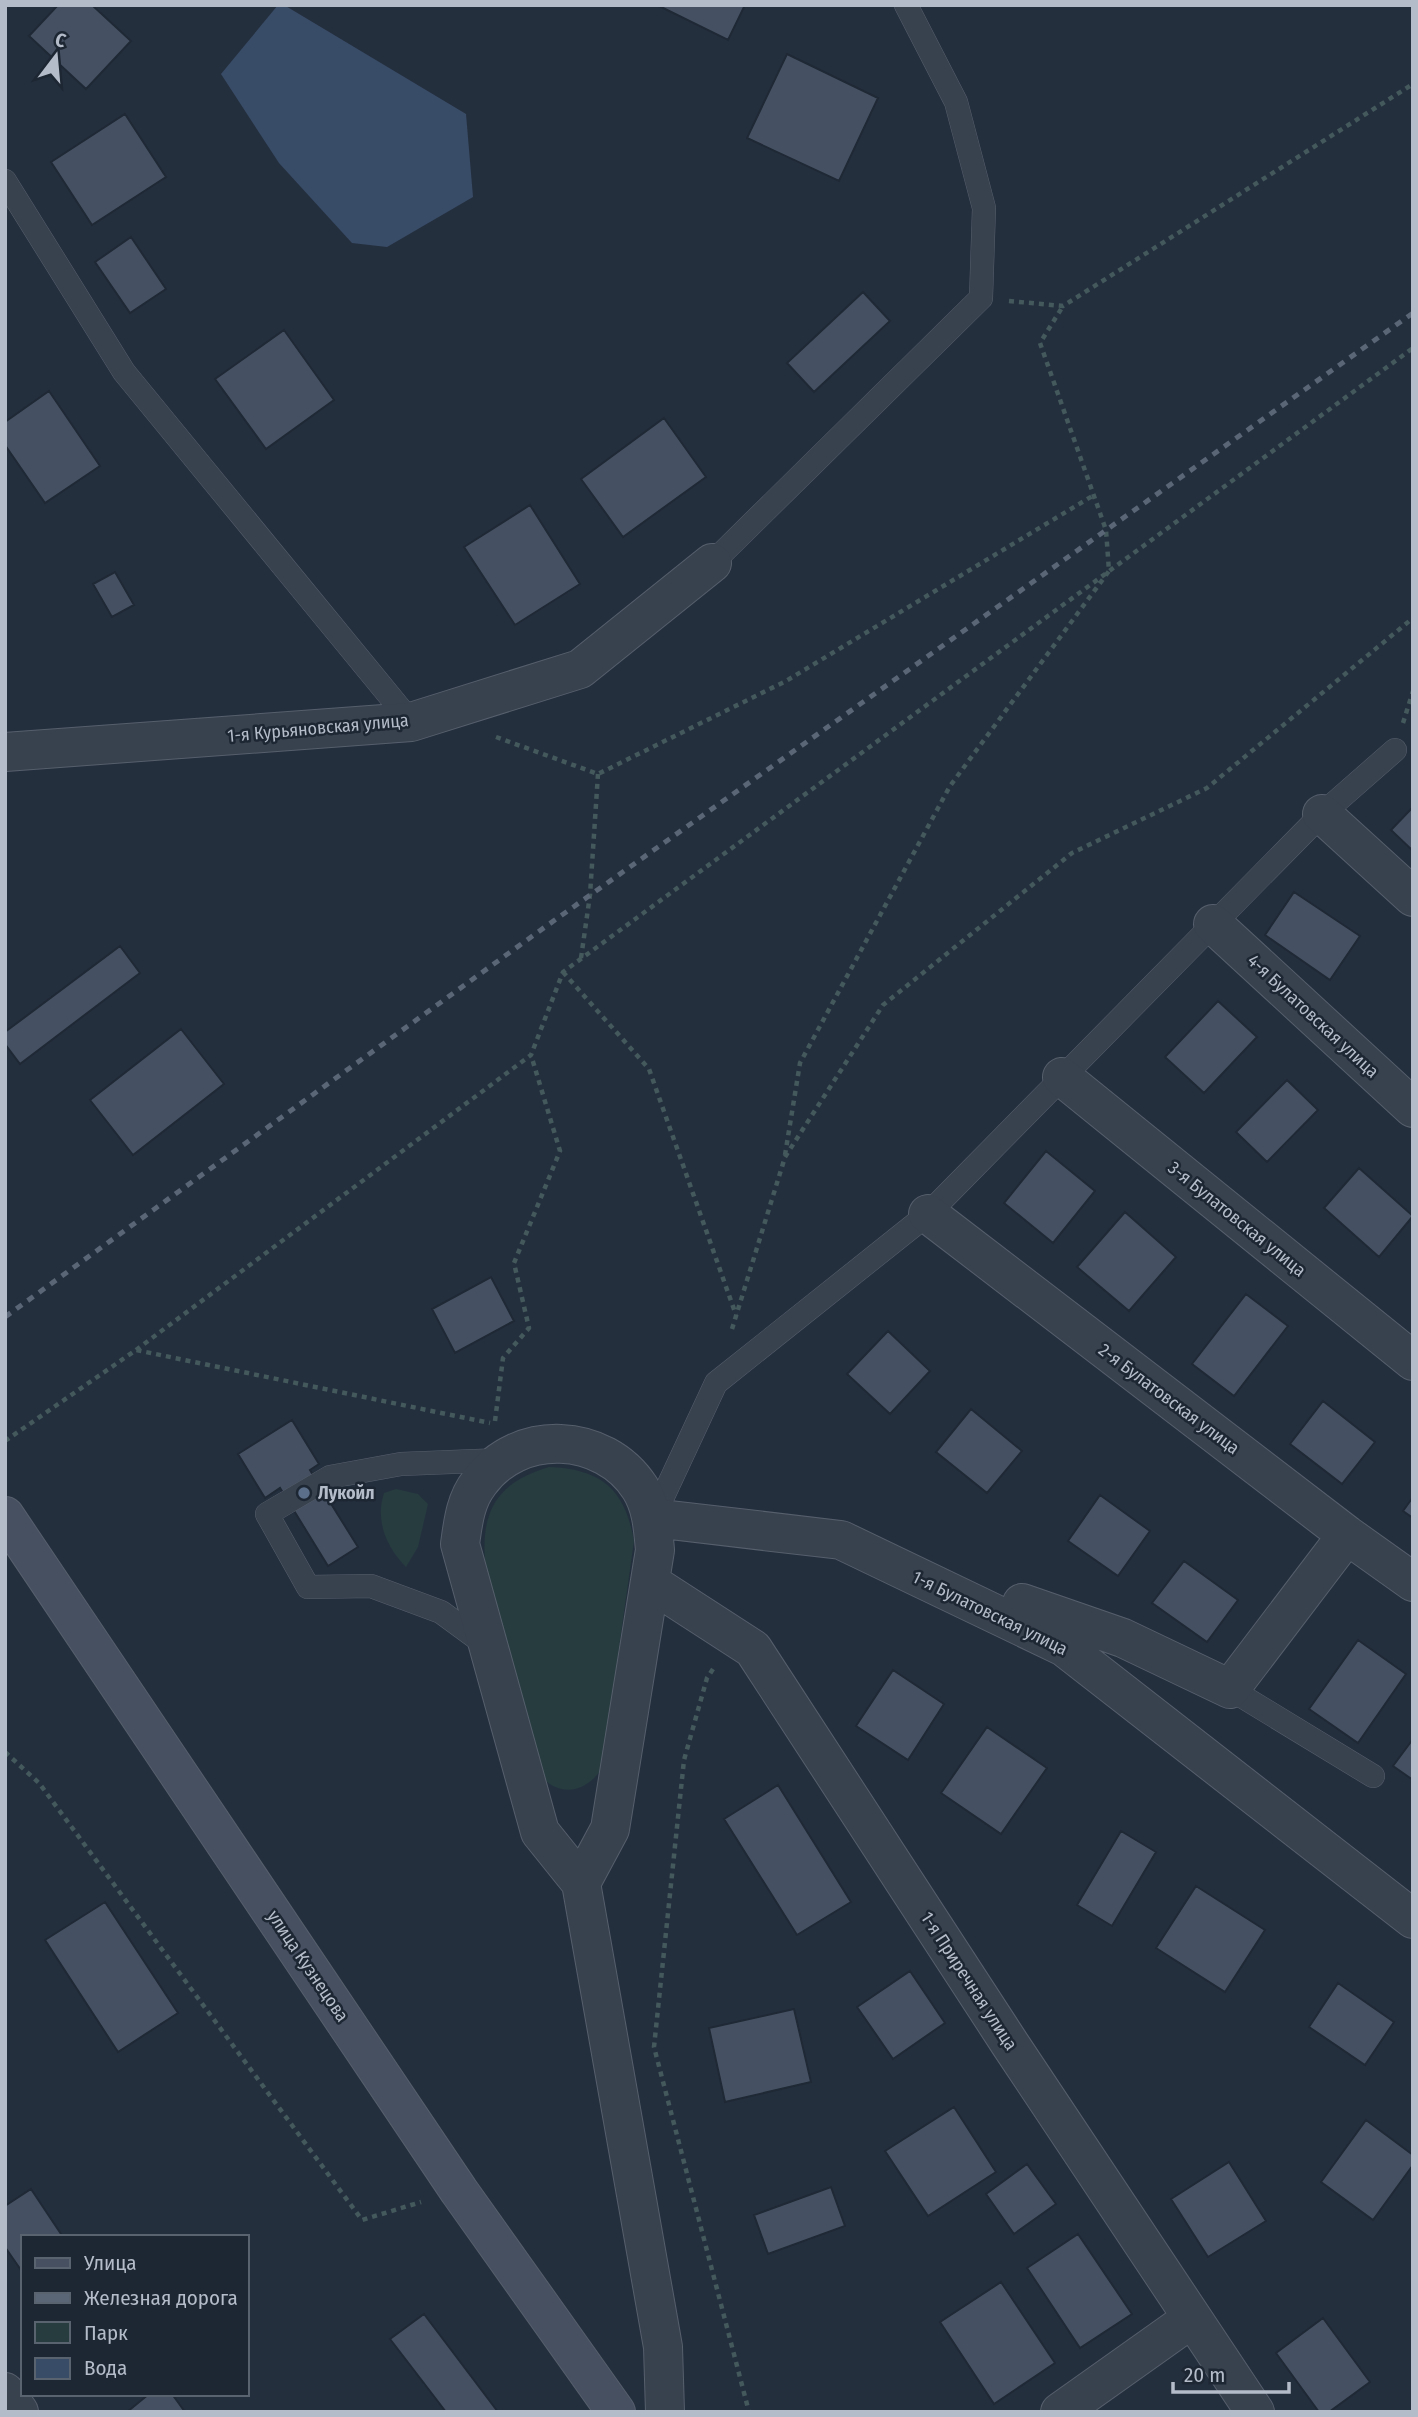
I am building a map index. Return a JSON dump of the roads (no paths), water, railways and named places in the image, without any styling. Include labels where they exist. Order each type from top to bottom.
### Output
[{"type":"main road","name":"улица Кузнецова","points":[[5,1516],[459,2191],[615,2412]]},
{"type":"street","name":"1-я Курьяновская улица","points":[[5,752],[423,718],[580,669],[712,563]]},
{"type":"street","points":[[1322,814],[1413,897]]},
{"type":"street","name":"4-я Булатовская улица","points":[[1213,924],[1413,1108]]},
{"type":"street","name":"3-я Булатовская улица","points":[[1062,1077],[1413,1361]]},
{"type":"street","name":"2-я Булатовская улица","points":[[928,1214],[1347,1535],[1413,1582]]},
{"type":"street","points":[[581,1883],[610,1829],[655,1550],[653,1518],[641,1489],[620,1465],[593,1449],[562,1443],[530,1446],[501,1460],[478,1483],[464,1513],[460,1544],[540,1832],[581,1883],[663,2347],[665,2412]]},
{"type":"street","name":"1-я Булатовская улица","points":[[653,1518],[841,1540],[1063,1647],[1413,1919]]},
{"type":"street","points":[[841,1540],[1123,1638],[1230,1689],[1347,1535]]},
{"type":"street","name":"1-я Приречная улица","points":[[651,1583],[753,1649],[1191,2319],[1255,2412]]},
{"type":"street","points":[[1060,2412],[1191,2319]]},
{"type":"street","points":[[5,2392],[19,2412]]},
{"type":"lane","points":[[712,563],[982,298],[984,208],[956,103],[906,5]]},
{"type":"lane","points":[[5,181],[124,372],[423,718]]},
{"type":"lane","points":[[653,1518],[716,1383],[928,1214],[1322,814],[1395,751]]},
{"type":"lane","points":[[486,1645],[441,1612],[371,1586],[308,1587],[267,1514],[330,1477],[401,1464],[501,1460]]},
{"type":"lane","points":[[1230,1689],[1373,1776]]},
{"type":"water","points":[[278,5],[284,5],[466,114],[473,197],[387,247],[352,243],[279,163],[221,74]]},
{"type":"railway","points":[[5,1317],[545,927],[1413,313]]},
{"type":"place","name":"Лукойл","points":[[304,1493]]}]
